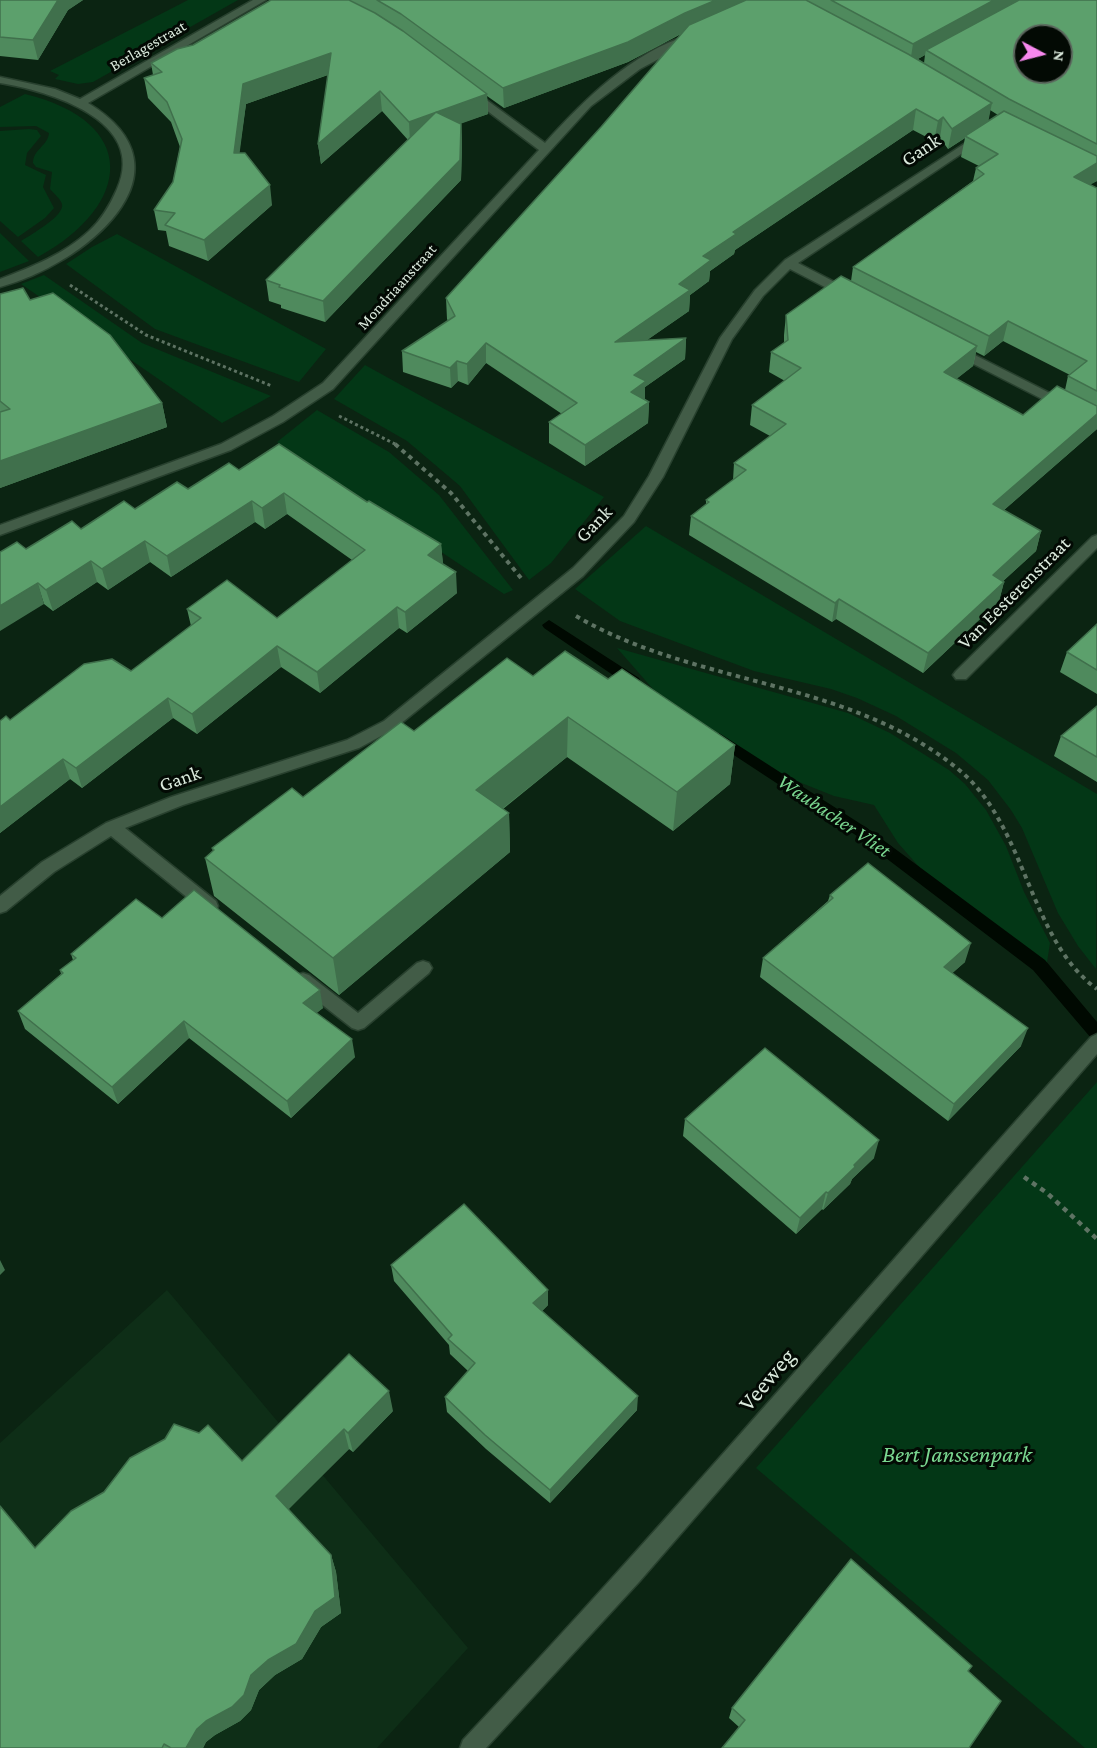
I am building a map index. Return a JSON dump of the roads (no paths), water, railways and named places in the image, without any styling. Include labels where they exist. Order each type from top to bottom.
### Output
[{"type":"street","name":"Berlagestraat","points":[[82,102],[261,0]]},
{"type":"street","name":"Mondriaanstraat","points":[[0,530],[226,447],[308,401],[328,386],[587,104],[615,79],[653,55],[704,32]]},
{"type":"street","points":[[0,80],[38,86],[82,102],[98,113],[122,140],[127,155],[128,171],[125,188],[117,205],[104,222],[87,238],[42,267],[0,283]]},
{"type":"street","points":[[462,87],[545,149]]},
{"type":"street","name":"Gank","points":[[0,906],[48,867],[112,827],[177,801],[353,744],[389,725],[578,572],[629,519],[656,477],[726,338],[759,292],[789,263],[990,130]]},
{"type":"street","points":[[789,263],[863,302]]},
{"type":"street","points":[[938,340],[1097,423]]},
{"type":"street","name":"Van Eesterenstraat","points":[[960,675],[1097,540]]},
{"type":"street","points":[[112,827],[222,915]]},
{"type":"street","points":[[294,972],[358,1023],[423,968]]},
{"type":"street","name":"Veeweg","points":[[471,1748],[750,1441],[993,1156],[1097,1042]]},
{"type":"waterway","name":"Waubacher Vliet","points":[[549,625],[634,682]]},
{"type":"waterway","name":"Waubacher Vliet","points":[[719,738],[862,832],[1039,965],[1097,1033]]},
{"type":"park label","name":"Bert Janssenpark","points":[[957,1455]]}]
